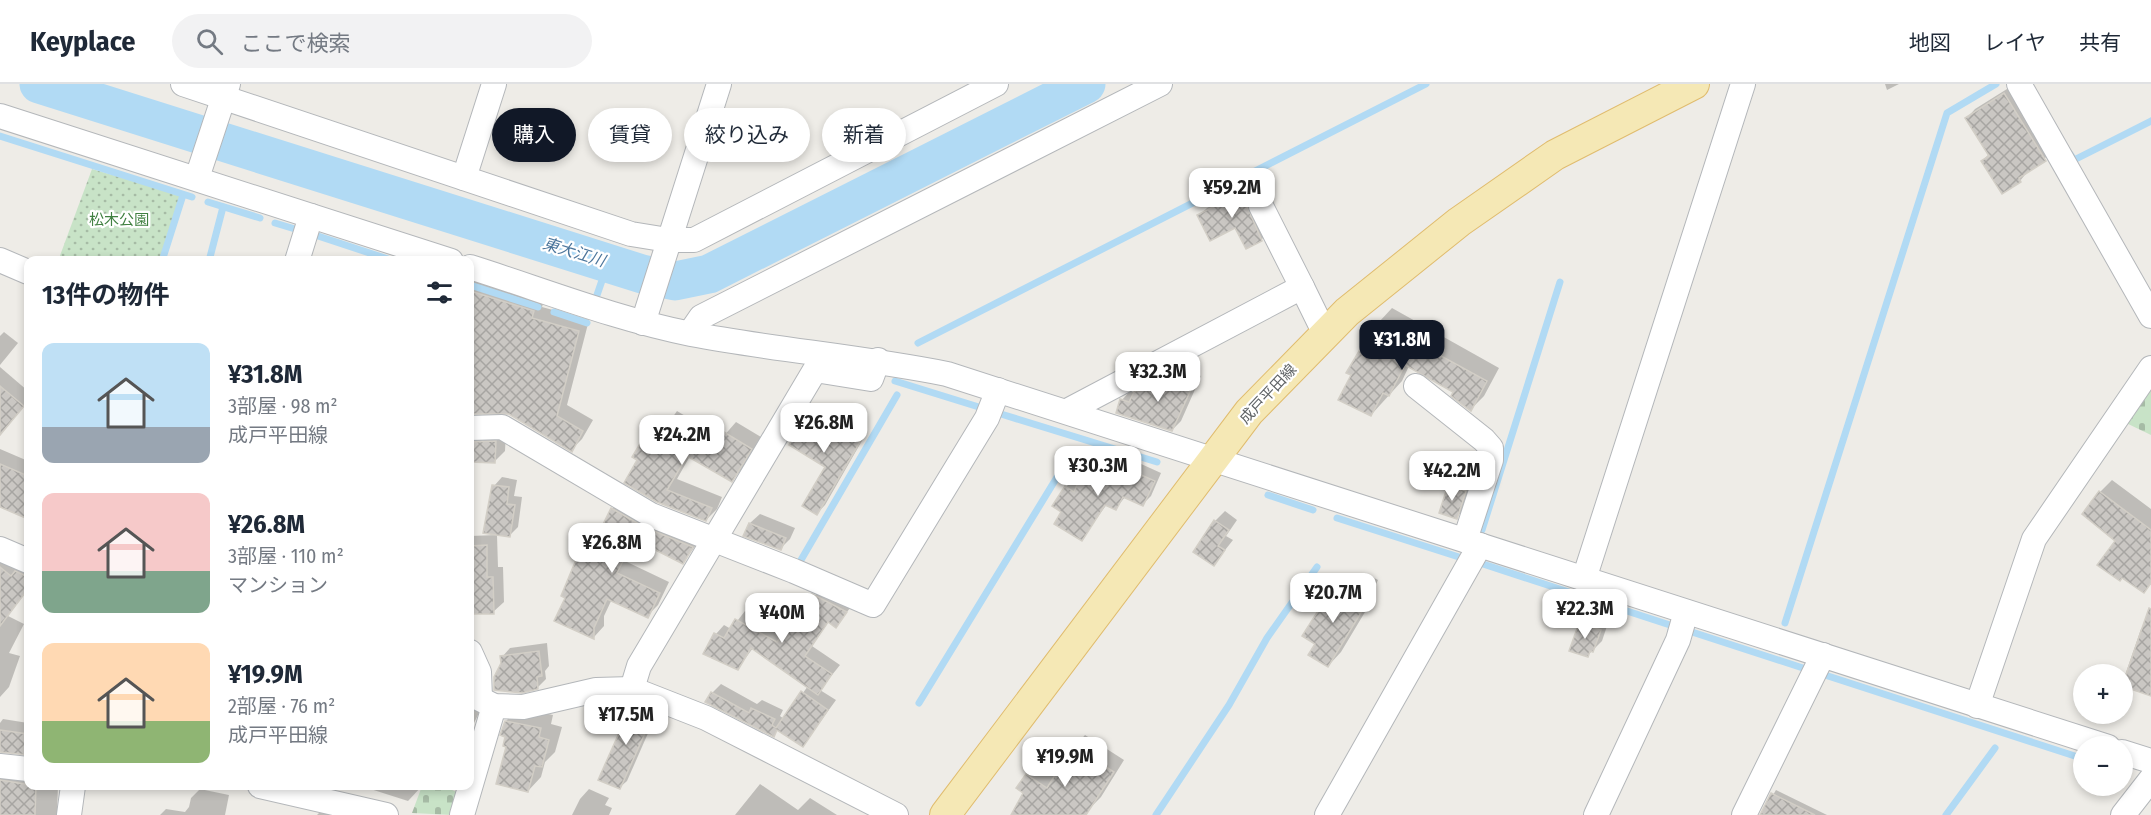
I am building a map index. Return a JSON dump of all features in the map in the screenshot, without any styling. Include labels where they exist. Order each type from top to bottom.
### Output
[{"type":"main road","name":"成戸平田線","points":[[945,815],[1249,412],[1325,334],[1399,267],[1458,222],[1555,155],[1694,84]]},
{"type":"street","points":[[183,84],[225,95],[464,178],[667,244],[694,240],[996,84]]},
{"type":"street","points":[[464,178],[494,84]]},
{"type":"street","points":[[644,317],[719,84]]},
{"type":"street","points":[[690,333],[701,317],[1160,84]]},
{"type":"street","points":[[1584,579],[1743,84]]},
{"type":"street","points":[[2019,84],[2151,316]]},
{"type":"street","points":[[199,172],[225,95]]},
{"type":"street","points":[[0,116],[199,172],[311,216],[435,256]]},
{"type":"street","points":[[1261,207],[1325,334]]},
{"type":"street","points":[[299,256],[311,216]]},
{"type":"street","points":[[0,260],[24,270]]},
{"type":"street","points":[[474,268],[644,317],[690,333],[761,346],[878,360],[947,374],[2073,736]]},
{"type":"street","points":[[1067,411],[1302,287]]},
{"type":"street","points":[[632,689],[639,666],[815,370],[871,379],[878,360]]},
{"type":"street","points":[[1977,706],[2034,539],[2151,368]]},
{"type":"street","points":[[1327,815],[1472,543],[1491,460],[1491,448],[1484,440],[1416,386]]},
{"type":"street","points":[[474,428],[502,427],[651,515],[794,571],[873,605],[987,418],[998,390]]},
{"type":"street","points":[[0,549],[24,559]]},
{"type":"street","points":[[1596,815],[1678,640],[1686,612]]},
{"type":"street","points":[[1744,815],[1823,656]]},
{"type":"street","points":[[474,661],[479,672],[481,699],[474,742]]},
{"type":"street","points":[[481,699],[523,707],[596,690],[632,689],[706,718],[896,815]]},
{"type":"street","points":[[2133,755],[2151,761]]},
{"type":"street","points":[[0,766],[24,769]]},
{"type":"street","points":[[2122,815],[2151,779]]},
{"type":"street","points":[[69,815],[72,790]]},
{"type":"street","points":[[277,790],[386,815]]},
{"type":"street","points":[[462,815],[466,790]]},
{"type":"green space","name":"松木公園","points":[[92,169],[181,195],[161,256],[60,256]]},
{"type":"green space","points":[[2151,383],[2151,435],[2124,422]]},
{"type":"green space","points":[[421,790],[452,790],[459,793],[453,815],[412,813]]},
{"type":"building","points":[[2004,93],[2046,161],[2019,178],[2021,182],[2002,194],[1981,161],[1989,156],[1965,118]]},
{"type":"building","points":[[1254,186],[1257,193],[1249,198],[1247,206],[1262,241],[1246,249],[1235,228],[1210,241],[1197,215]]},
{"type":"building","points":[[474,292],[534,311],[532,318],[579,331],[557,416],[583,431],[572,452],[509,414],[474,414]]},
{"type":"building","points":[[1377,321],[1487,381],[1471,411],[1451,396],[1453,392],[1405,365],[1389,396],[1383,393],[1371,416],[1338,400],[1351,375],[1346,373]]},
{"type":"building","points":[[1169,374],[1193,385],[1172,431],[1116,413],[1120,399],[1129,402],[1134,392],[1146,385],[1159,391]]},
{"type":"building","points":[[0,386],[24,406],[0,435]]},
{"type":"building","points":[[810,409],[845,429],[843,431],[860,442],[817,515],[802,506],[825,467],[789,445]]},
{"type":"building","points":[[665,421],[713,450],[724,432],[752,449],[732,482],[687,456],[667,490],[712,508],[706,521],[657,502],[624,483],[637,460],[632,457],[644,437],[655,443]]},
{"type":"building","points":[[496,441],[495,463],[474,462],[474,442]]},
{"type":"building","points":[[1096,462],[1127,476],[1130,470],[1155,481],[1143,506],[1123,497],[1116,510],[1105,505],[1082,541],[1054,524],[1061,512],[1052,506],[1065,486],[1074,492],[1085,467],[1092,470]]},
{"type":"building","points":[[0,464],[24,474],[24,517],[0,507]]},
{"type":"building","points":[[492,485],[509,487],[507,504],[515,505],[510,537],[483,533]]},
{"type":"building","points":[[1448,485],[1466,491],[1457,519],[1439,513]]},
{"type":"building","points":[[2099,491],[2151,530],[2151,583],[2144,593],[2122,578],[2120,581],[2097,565],[2115,541],[2082,514]]},
{"type":"building","points":[[611,508],[646,528],[693,547],[683,564],[634,539],[617,573],[660,593],[648,618],[607,599],[594,628],[594,639],[554,621],[565,598],[561,596],[578,555],[586,559]]},
{"type":"building","points":[[1214,520],[1229,530],[1218,546],[1225,550],[1214,566],[1193,552]]},
{"type":"building","points":[[749,523],[786,538],[781,550],[743,536]]},
{"type":"building","points":[[487,545],[487,577],[493,577],[494,614],[474,614],[474,546]]},
{"type":"building","points":[[0,567],[11,576],[15,571],[24,575],[24,594],[0,626]]},
{"type":"building","points":[[1350,586],[1365,593],[1358,609],[1362,611],[1328,667],[1308,655],[1315,644],[1302,636],[1318,611],[1313,608],[1322,592],[1332,598],[1334,594],[1343,600]]},
{"type":"building","points":[[812,594],[847,612],[836,628],[828,622],[805,656],[832,674],[818,695],[751,648],[738,670],[703,654],[714,633],[724,638],[735,619],[777,642]]},
{"type":"building","points":[[2149,608],[2151,609],[2151,696],[2133,690],[2133,664],[2130,664]]},
{"type":"building","points":[[1579,623],[1601,630],[1593,652],[1590,651],[1588,657],[1569,651]]},
{"type":"building","points":[[539,651],[542,676],[537,677],[538,689],[522,693],[494,690],[494,677],[501,663],[500,656]]},
{"type":"building","points":[[801,691],[828,710],[803,747],[777,730],[774,737],[705,702],[711,692],[749,713],[751,708],[775,719],[772,725],[776,728]]},
{"type":"building","points":[[632,704],[654,713],[620,789],[598,780]]},
{"type":"building","points":[[505,721],[541,728],[539,737],[549,740],[542,767],[535,766],[528,792],[496,784],[506,747],[503,746],[505,737],[500,735]]},
{"type":"building","points":[[0,730],[24,733],[24,755],[0,752]]},
{"type":"building","points":[[1073,746],[1114,772],[1086,815],[1011,815],[1023,793],[1016,788],[1026,774],[1047,788]]},
{"type":"building","points":[[0,780],[24,784],[24,790],[36,790],[35,815],[0,815]]},
{"type":"building","points":[[1771,793],[1815,815],[1760,815]]},
{"type":"waterway","name":"東大江川","points":[[39,84],[642,274],[675,281],[709,274],[1086,84]]},
{"type":"waterway","points":[[918,343],[1426,84]]},
{"type":"waterway","points":[[1785,623],[1947,113],[1996,84]]},
{"type":"waterway","points":[[2070,154],[2074,160],[2151,121]]},
{"type":"waterway","points":[[0,136],[192,197]]},
{"type":"waterway","points":[[164,256],[183,195]]},
{"type":"waterway","points":[[208,202],[260,218]]},
{"type":"waterway","points":[[210,256],[223,207]]},
{"type":"waterway","points":[[275,223],[295,229]]},
{"type":"waterway","points":[[318,236],[379,256]]},
{"type":"waterway","points":[[597,295],[608,263]]},
{"type":"waterway","points":[[1482,530],[1560,282]]},
{"type":"waterway","points":[[474,286],[538,307]]},
{"type":"waterway","points":[[554,312],[587,323]]},
{"type":"waterway","points":[[895,381],[982,408]]},
{"type":"waterway","points":[[801,560],[897,395]]},
{"type":"waterway","points":[[1001,414],[1157,462]]},
{"type":"waterway","points":[[919,703],[1073,451]]},
{"type":"waterway","points":[[1268,495],[1313,510]]},
{"type":"waterway","points":[[1337,518],[1462,558]]},
{"type":"waterway","points":[[1483,564],[1673,626],[1671,630]]},
{"type":"waterway","points":[[1156,815],[1229,705],[1267,638],[1317,567]]},
{"type":"waterway","points":[[1692,632],[1806,669]]},
{"type":"waterway","points":[[1828,676],[2073,755]]},
{"type":"waterway","points":[[1946,815],[1995,748]]}]
